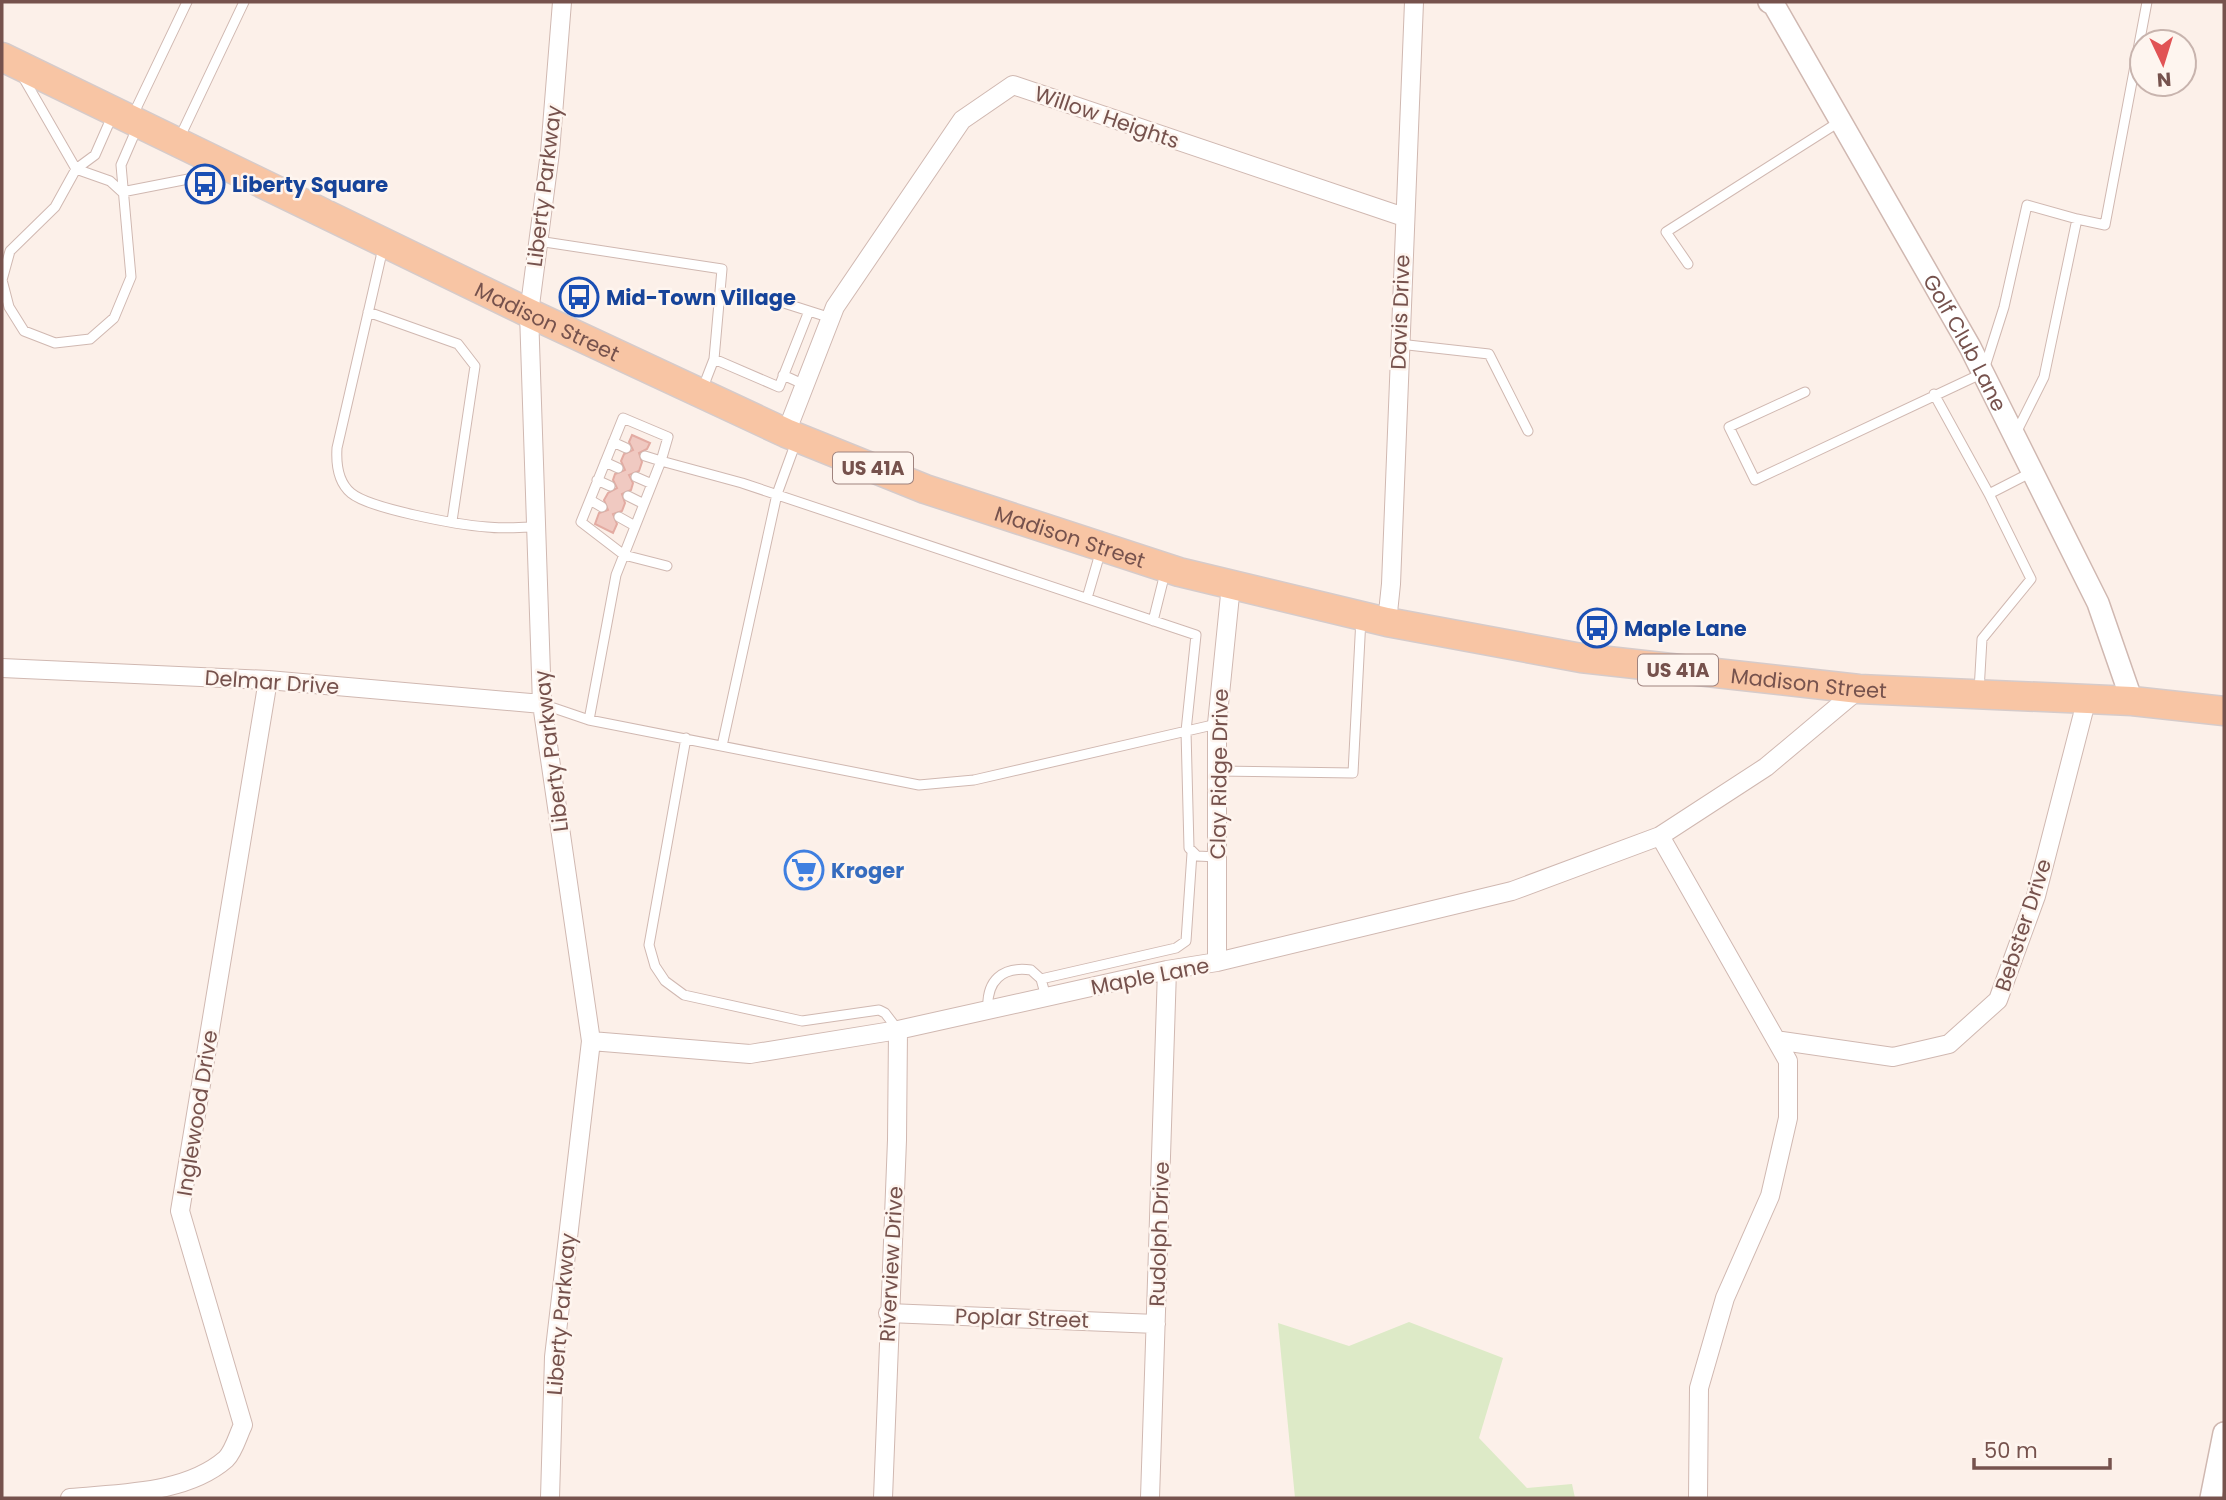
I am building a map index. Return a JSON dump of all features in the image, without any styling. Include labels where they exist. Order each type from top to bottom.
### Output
[{"type":"main road","name":"Madison Street","points":[[8,60],[528,313],[792,435],[925,489],[1167,568],[1231,586],[1374,619],[1581,658],[1859,689],[2087,698],[2224,711]]},
{"type":"street","name":"Liberty Parkway","points":[[550,1498],[554,1357],[591,1041],[542,704],[528,313],[550,152],[562,2]]},
{"type":"street","name":"Davis Drive","points":[[1374,619],[1391,584],[1414,2]]},
{"type":"street","name":"Golf Club Lane","points":[[1769,2],[1774,5],[1841,121],[1983,373],[2098,603],[2132,701]]},
{"type":"street","name":"Willow Heights","points":[[792,435],[805,385],[835,307],[962,120],[1013,85],[1404,217]]},
{"type":"street","name":"Clay Ridge Drive","points":[[1217,962],[1217,724],[1231,586]]},
{"type":"street","name":"Delmar Drive","points":[[2,668],[268,680],[542,704]]},
{"type":"street","name":"Inglewood Drive","points":[[70,1498],[144,1491],[199,1476],[228,1457],[243,1425],[180,1211],[268,680]]},
{"type":"street","name":"Maple Lane","points":[[591,1041],[750,1054],[898,1030],[1167,970],[1217,962],[1512,891],[1660,836],[1766,767],[1859,689]]},
{"type":"street","name":"Bebster Drive","points":[[1776,1040],[1892,1057],[1949,1044],[1998,1000],[2036,896],[2087,698]]},
{"type":"street","points":[[1660,836],[1788,1062],[1788,1118],[1770,1196],[1726,1298],[1699,1388],[1698,1498]]},
{"type":"street","name":"Rudolph Drive","points":[[1150,1498],[1167,970]]},
{"type":"street","name":"Riverview Drive","points":[[883,1498],[888,1313],[897,1140],[898,1030]]},
{"type":"street","name":"Poplar Street","points":[[888,1313],[1156,1324]]},
{"type":"street","points":[[2211,1498],[2224,1433]]},
{"type":"lane","points":[[128,118],[121,165],[131,277],[114,318],[90,339],[55,343],[24,331],[9,307],[2,280],[10,251],[55,207],[76,169],[95,155],[128,118],[187,2]]},
{"type":"lane","points":[[178,142],[244,2]]},
{"type":"lane","points":[[1805,392],[1729,427],[1755,480],[1983,373],[2004,307],[2027,205],[2105,225],[2147,2]]},
{"type":"lane","points":[[8,60],[76,169],[110,181],[122,192]]},
{"type":"lane","points":[[1688,264],[1666,232],[1841,121]]},
{"type":"lane","points":[[122,192],[235,170]]},
{"type":"lane","points":[[2014,436],[2044,377],[2077,219]]},
{"type":"lane","points":[[538,241],[722,269],[714,359],[700,394]]},
{"type":"lane","points":[[384,243],[337,448],[336,467],[341,480],[349,492],[368,504],[486,527],[536,527]]},
{"type":"lane","points":[[765,297],[831,318]]},
{"type":"lane","points":[[714,359],[779,387],[809,311]]},
{"type":"lane","points":[[368,312],[458,344],[475,366],[452,521]]},
{"type":"lane","points":[[1399,344],[1489,354],[1528,431]]},
{"type":"lane","points":[[783,375],[805,385]]},
{"type":"lane","points":[[1934,394],[1989,494],[2031,579],[1982,639],[1979,693]]},
{"type":"lane","points":[[589,720],[616,575],[624,555],[635,526],[661,461],[668,437],[623,418],[581,522],[624,555],[667,566]]},
{"type":"lane","points":[[722,746],[776,494],[792,435]]},
{"type":"lane","points":[[613,442],[626,448]]},
{"type":"lane","points":[[645,456],[776,494],[1196,635],[1186,731],[1189,848],[1192,853],[1186,941],[1176,948],[1041,979]]},
{"type":"lane","points":[[605,462],[618,468]]},
{"type":"lane","points":[[1989,494],[2032,472]]},
{"type":"lane","points":[[636,477],[652,484]]},
{"type":"lane","points":[[597,480],[610,486]]},
{"type":"lane","points":[[628,496],[644,504]]},
{"type":"lane","points":[[590,500],[602,507]]},
{"type":"lane","points":[[619,517],[635,526]]},
{"type":"lane","points":[[1087,598],[1101,548]]},
{"type":"lane","points":[[1153,621],[1167,568]]},
{"type":"lane","points":[[1217,771],[1353,773],[1374,619]]},
{"type":"lane","points":[[542,704],[589,720],[919,785],[974,780],[1217,724]]},
{"type":"lane","points":[[686,738],[649,945],[655,966],[665,981],[684,995],[802,1021],[879,1010],[885,1013],[898,1030]]},
{"type":"lane","points":[[1192,853],[1217,857]]},
{"type":"lane","points":[[988,1010],[991,983],[1002,973],[1031,970],[1041,979],[1046,997]]},
{"type":"green space","points":[[1409,1322],[1503,1358],[1479,1438],[1527,1488],[1572,1484],[1575,1498],[1295,1498],[1278,1323],[1349,1346]]},
{"type":"building","points":[[632,435],[650,443],[647,449],[639,453],[642,462],[639,471],[629,475],[633,483],[631,490],[622,494],[625,503],[622,511],[613,514],[617,524],[613,533],[595,524],[599,513],[608,510],[604,500],[608,493],[617,488],[613,480],[615,474],[625,470],[621,461],[624,454],[633,450],[629,442]]},
{"type":"place","name":"Liberty Square","points":[[205,184]]},
{"type":"place","name":"Mid-Town Village","points":[[579,297]]},
{"type":"place","name":"Maple Lane","points":[[1597,628]]},
{"type":"place","name":"Kroger","points":[[804,870]]}]
